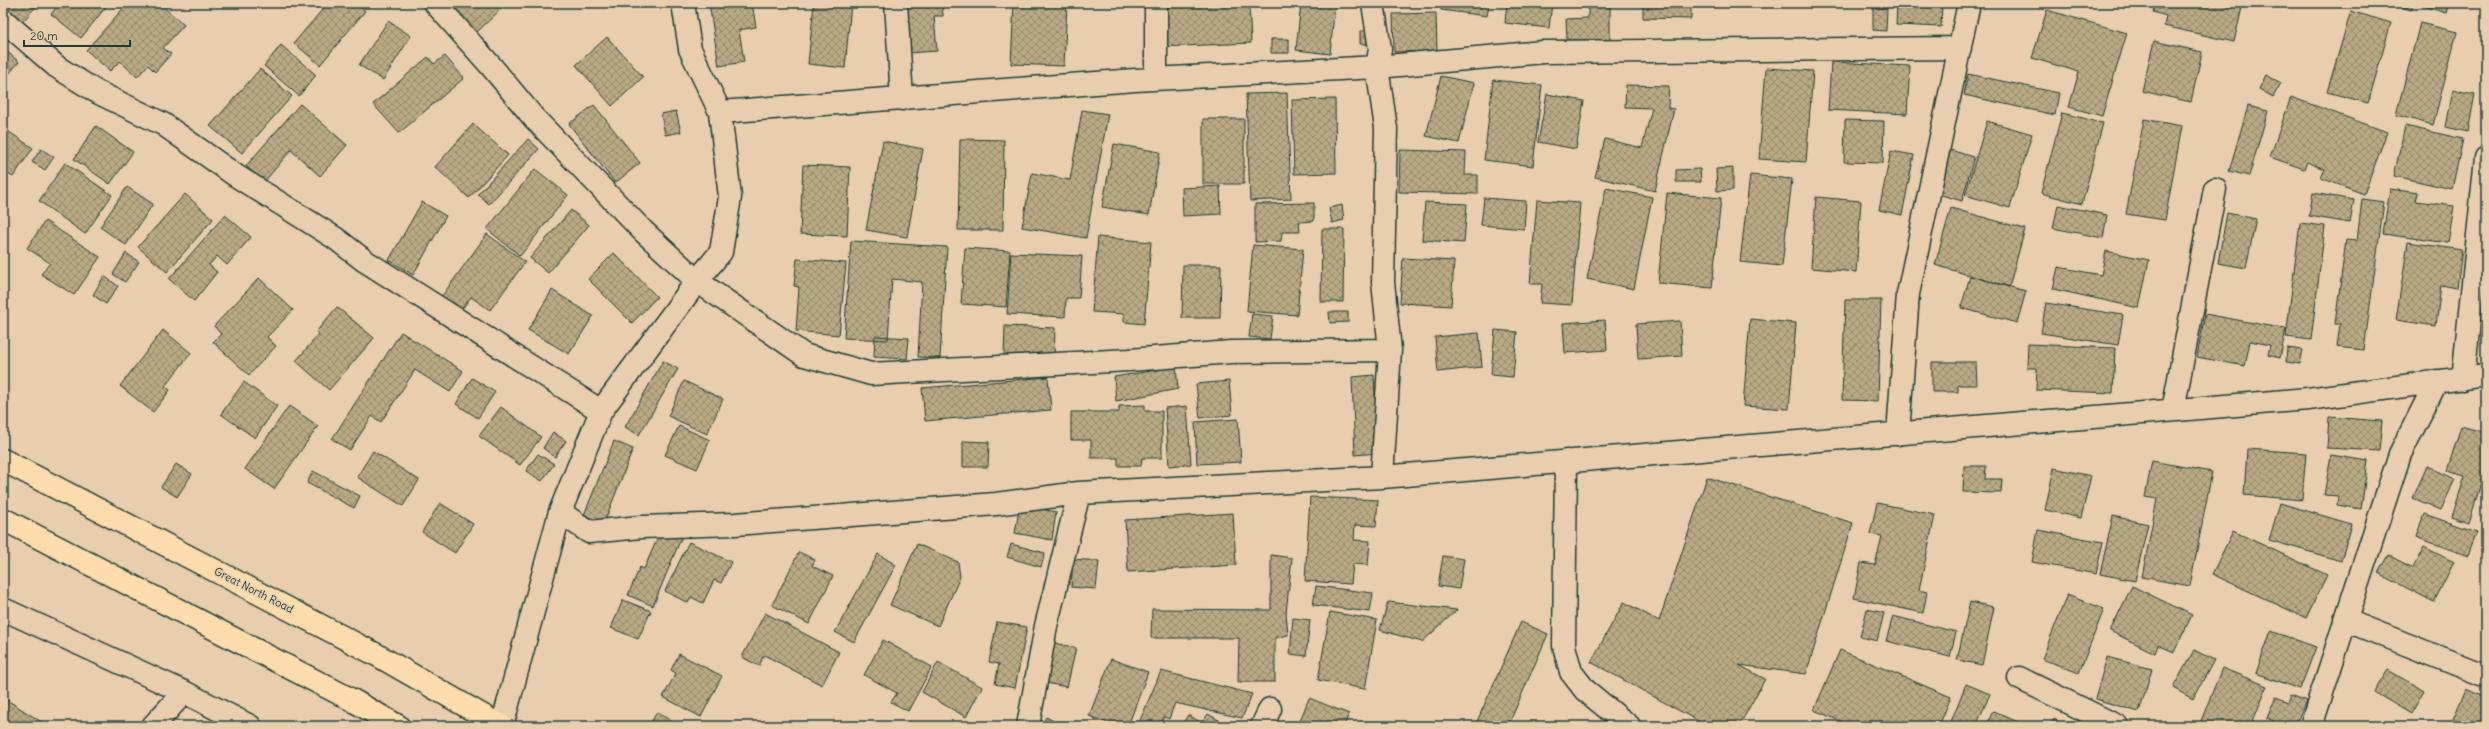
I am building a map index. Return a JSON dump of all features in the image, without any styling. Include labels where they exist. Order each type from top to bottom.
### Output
[{"type":"main road","name":"Great North Road","points":[[3,460],[377,655],[501,726]]},
{"type":"main road","points":[[3,519],[352,700],[398,726]]},
{"type":"street","points":[[435,3],[491,66],[534,118],[642,230],[697,281],[804,355],[870,374],[1122,361],[1231,352],[1390,350]]},
{"type":"street","points":[[501,726],[560,512],[601,412],[697,281],[721,252],[730,197],[720,112],[690,49],[683,3]]},
{"type":"street","points":[[896,3],[902,99]]},
{"type":"street","points":[[1156,3],[1156,79]]},
{"type":"street","points":[[1373,3],[1380,49],[1377,67],[1386,128],[1383,282],[1390,350],[1382,477]]},
{"type":"street","points":[[1898,434],[1908,294],[1969,3]]},
{"type":"street","points":[[3,20],[57,67],[97,92],[163,124],[235,175],[335,238],[365,261],[601,412]]},
{"type":"street","points":[[720,112],[1156,79],[1377,67],[1543,52],[1960,48]]},
{"type":"street","points":[[2463,378],[2486,158]]},
{"type":"street","points":[[2173,410],[2215,189]]},
{"type":"street","points":[[560,512],[589,532],[641,527],[743,523],[996,504],[1079,493],[1382,477],[1898,434],[2308,399],[2437,380],[2486,375]]},
{"type":"street","points":[[2311,726],[2400,454],[2437,380]]},
{"type":"street","points":[[1566,461],[1564,646],[1571,672],[1585,690],[1629,726]]},
{"type":"street","points":[[1028,726],[1046,626],[1079,493]]},
{"type":"street","points":[[3,609],[184,692],[250,726]]},
{"type":"street","points":[[2345,620],[2486,676]]},
{"type":"street","points":[[2019,678],[2118,726]]},
{"type":"street","points":[[153,726],[184,692]]},
{"type":"building","points":[[3,3],[39,3],[17,28],[3,15]]},
{"type":"building","points":[[60,3],[109,3],[81,38],[51,14]]},
{"type":"building","points":[[128,3],[159,3],[184,25],[163,48],[171,54],[155,72],[148,65],[137,77],[120,61],[110,71],[86,50]]},
{"type":"building","points":[[328,3],[356,3],[365,11],[320,65],[294,43]]},
{"type":"building","points":[[444,3],[503,3],[505,5],[475,34]]},
{"type":"building","points":[[709,3],[752,3],[756,27],[739,30],[744,62],[719,66]]},
{"type":"building","points":[[814,3],[851,3],[845,68],[808,64]]},
{"type":"building","points":[[905,3],[942,3],[943,16],[934,16],[937,51],[908,53]]},
{"type":"building","points":[[1014,3],[1067,3],[1064,66],[1011,64]]},
{"type":"building","points":[[1158,3],[1249,3],[1251,43],[1160,47]]},
{"type":"building","points":[[1301,3],[1335,3],[1330,54],[1296,50]]},
{"type":"building","points":[[1442,3],[1489,3],[1487,16],[1441,10]]},
{"type":"building","points":[[1507,3],[1552,3],[1549,28],[1505,23]]},
{"type":"building","points":[[1588,3],[1610,3],[1610,40],[1567,40],[1566,19],[1588,18]]},
{"type":"building","points":[[1633,3],[1691,3],[1691,19],[1643,18],[1643,6],[1633,5]]},
{"type":"building","points":[[1897,3],[1942,3],[1941,27],[1896,25]]},
{"type":"building","points":[[2128,3],[2142,3],[2140,7]]},
{"type":"building","points":[[2155,3],[2243,3],[2234,42],[2164,26],[2166,16],[2153,12]]},
{"type":"building","points":[[2388,3],[2413,3],[2411,10]]},
{"type":"building","points":[[2413,3],[2449,3],[2446,13]]},
{"type":"building","points":[[1873,8],[1887,8],[1886,31],[1873,30]]},
{"type":"building","points":[[2047,10],[2127,33],[2102,116],[2069,107],[2079,72],[2032,58]]},
{"type":"building","points":[[2351,11],[2391,23],[2368,103],[2327,92]]},
{"type":"building","points":[[1436,13],[1437,51],[1394,52],[1393,14]]},
{"type":"building","points":[[388,21],[411,36],[383,80],[359,65]]},
{"type":"building","points":[[2420,23],[2457,32],[2433,125],[2396,115]]},
{"type":"building","points":[[1360,31],[1369,31],[1369,44],[1360,44]]},
{"type":"building","points":[[607,37],[643,77],[612,106],[576,65]]},
{"type":"building","points":[[1271,39],[1289,39],[1289,53],[1271,53]]},
{"type":"building","points":[[2154,41],[2202,52],[2191,102],[2142,91]]},
{"type":"building","points":[[281,45],[316,75],[299,96],[264,66]]},
{"type":"building","points":[[3,48],[19,62],[3,81]]},
{"type":"building","points":[[445,56],[464,78],[399,133],[373,104],[428,57],[434,64]]},
{"type":"building","points":[[1831,62],[1910,66],[1907,114],[1828,110]]},
{"type":"building","points":[[1766,68],[1813,71],[1806,162],[1759,159]]},
{"type":"building","points":[[260,69],[292,96],[242,153],[210,126]]},
{"type":"building","points":[[1968,74],[2059,93],[2055,115],[1964,95]]},
{"type":"building","points":[[2266,75],[2281,83],[2273,97],[2259,89]]},
{"type":"building","points":[[1441,76],[1474,83],[1459,143],[1426,136]]},
{"type":"building","points":[[1493,80],[1542,85],[1533,166],[1484,160]]},
{"type":"building","points":[[1626,85],[1669,86],[1668,108],[1674,109],[1655,191],[1595,177],[1605,139],[1642,148],[1652,108],[1625,107]]},
{"type":"building","points":[[2453,90],[2475,94],[2468,132],[2446,127]]},
{"type":"building","points":[[1287,93],[1291,199],[1250,201],[1246,94]]},
{"type":"building","points":[[1547,94],[1584,101],[1576,149],[1538,142]]},
{"type":"building","points":[[2291,97],[2387,132],[2364,194],[2321,178],[2325,169],[2307,162],[2304,169],[2270,157]]},
{"type":"building","points":[[1335,99],[1336,173],[1294,174],[1292,100]]},
{"type":"building","points":[[300,104],[347,145],[320,176],[291,150],[264,182],[246,166]]},
{"type":"building","points":[[594,105],[640,163],[615,183],[569,124]]},
{"type":"building","points":[[2248,106],[2268,111],[2249,176],[2229,171]]},
{"type":"building","points":[[1082,110],[1108,114],[1086,238],[1022,227],[1032,173],[1070,180]]},
{"type":"building","points":[[676,111],[681,132],[665,135],[661,114]]},
{"type":"building","points":[[2062,113],[2103,123],[2082,204],[2041,193]]},
{"type":"building","points":[[1203,119],[1244,119],[1244,184],[1203,184]]},
{"type":"building","points":[[2144,119],[2182,126],[2165,220],[2126,214]]},
{"type":"building","points":[[1845,120],[1884,121],[1883,163],[1844,162]]},
{"type":"building","points":[[1987,121],[2032,134],[2010,208],[1965,195]]},
{"type":"building","points":[[473,124],[508,155],[469,198],[435,167]]},
{"type":"building","points":[[96,126],[133,152],[110,184],[74,159]]},
{"type":"building","points":[[2405,126],[2463,139],[2452,189],[2394,176]]},
{"type":"building","points":[[3,128],[33,148],[13,177],[3,171]]},
{"type":"building","points":[[528,139],[539,149],[489,204],[478,194]]},
{"type":"building","points":[[960,139],[1004,140],[1003,230],[958,230]]},
{"type":"building","points":[[883,141],[923,149],[907,237],[866,230]]},
{"type":"building","points":[[1114,144],[1160,152],[1149,215],[1102,207]]},
{"type":"building","points":[[41,149],[54,157],[45,170],[32,162]]},
{"type":"building","points":[[1400,150],[1466,152],[1465,175],[1478,175],[1478,194],[1399,192]]},
{"type":"building","points":[[1950,150],[1974,157],[1962,201],[1938,194]]},
{"type":"building","points":[[1891,151],[1914,155],[1902,215],[1879,210]]},
{"type":"building","points":[[65,163],[112,195],[85,234],[39,201]]},
{"type":"building","points":[[803,165],[850,167],[847,236],[800,234]]},
{"type":"building","points":[[1733,168],[1733,190],[1717,191],[1716,169]]},
{"type":"building","points":[[535,169],[568,195],[520,256],[487,229]]},
{"type":"building","points":[[1700,169],[1701,182],[1676,182],[1676,170]]},
{"type":"building","points":[[1750,175],[1792,179],[1782,266],[1740,262]]},
{"type":"building","points":[[1220,186],[1221,214],[1183,216],[1182,188]]},
{"type":"building","points":[[127,187],[153,204],[126,245],[100,227]]},
{"type":"building","points":[[1606,188],[1652,197],[1634,289],[1587,279]]},
{"type":"building","points":[[2390,189],[2418,193],[2416,201],[2454,206],[2448,243],[2383,234]]},
{"type":"building","points":[[1667,193],[1721,198],[1712,288],[1658,283]]},
{"type":"building","points":[[2313,193],[2354,200],[2350,223],[2309,216]]},
{"type":"building","points":[[185,194],[213,219],[167,272],[138,247]]},
{"type":"building","points":[[1816,197],[1861,201],[1856,272],[1811,268]]},
{"type":"building","points":[[1484,198],[1526,201],[1524,229],[1481,225]]},
{"type":"building","points":[[2362,199],[2384,202],[2364,350],[2337,347],[2340,324],[2335,324],[2346,240],[2357,241]]},
{"type":"building","points":[[1537,200],[1580,203],[1572,305],[1540,303],[1542,284],[1530,284]]},
{"type":"building","points":[[422,202],[446,216],[413,275],[389,260]]},
{"type":"building","points":[[1425,202],[1467,204],[1464,243],[1422,240]]},
{"type":"building","points":[[1314,203],[1314,221],[1299,222],[1300,232],[1282,232],[1281,241],[1255,242],[1255,204]]},
{"type":"building","points":[[1342,205],[1344,220],[1332,223],[1329,208]]},
{"type":"building","points":[[2058,205],[2107,215],[2103,238],[2053,228]]},
{"type":"building","points":[[1951,208],[2025,229],[2009,287],[1935,265]]},
{"type":"building","points":[[571,210],[589,225],[548,273],[530,258]]},
{"type":"building","points":[[2227,213],[2256,219],[2246,268],[2218,263]]},
{"type":"building","points":[[225,215],[251,237],[227,265],[217,256],[209,265],[217,272],[194,301],[169,279]]},
{"type":"building","points":[[45,221],[100,257],[74,295],[41,274],[50,263],[27,248]]},
{"type":"building","points":[[2300,223],[2325,226],[2311,340],[2286,337]]},
{"type":"building","points":[[1322,229],[1344,229],[1343,302],[1321,302]]},
{"type":"building","points":[[487,234],[525,262],[490,310],[471,297],[458,314],[439,300]]},
{"type":"building","points":[[1098,237],[1151,242],[1144,324],[1124,322],[1124,314],[1092,312]]},
{"type":"building","points":[[851,241],[947,247],[940,358],[918,357],[922,282],[892,279],[888,340],[844,338]]},
{"type":"building","points":[[2408,242],[2462,250],[2457,288],[2441,285],[2436,326],[2396,320]]},
{"type":"building","points":[[1253,245],[1303,249],[1297,315],[1247,311]]},
{"type":"building","points":[[965,248],[1010,251],[1006,307],[961,304]]},
{"type":"building","points":[[2106,251],[2149,260],[2139,308],[2053,289],[2058,267],[2101,275]]},
{"type":"building","points":[[126,253],[139,262],[125,282],[113,274]]},
{"type":"building","points":[[614,253],[657,297],[632,323],[588,279]]},
{"type":"building","points":[[1011,253],[1082,256],[1079,298],[1066,298],[1065,317],[1007,314]]},
{"type":"building","points":[[1403,258],[1454,261],[1451,306],[1400,303]]},
{"type":"building","points":[[797,259],[846,263],[839,335],[796,331],[799,287],[794,286]]},
{"type":"building","points":[[1183,265],[1221,265],[1220,318],[1182,318]]},
{"type":"building","points":[[104,276],[118,286],[106,304],[93,295]]},
{"type":"building","points":[[1970,276],[2026,291],[2017,323],[1961,308]]},
{"type":"building","points":[[259,278],[293,310],[267,337],[276,346],[249,375],[213,342],[221,334],[214,326]]},
{"type":"building","points":[[552,290],[593,316],[569,354],[528,330]]},
{"type":"building","points":[[1845,300],[1881,300],[1878,401],[1842,400]]},
{"type":"building","points":[[2046,303],[2123,315],[2118,345],[2041,333]]},
{"type":"building","points":[[337,307],[374,338],[329,390],[296,361],[319,334],[316,332]]},
{"type":"building","points":[[1329,312],[1348,312],[1348,322],[1330,323]]},
{"type":"building","points":[[1252,314],[1273,316],[1270,339],[1249,337]]},
{"type":"building","points":[[2205,314],[2286,329],[2280,358],[2268,355],[2270,345],[2250,341],[2245,366],[2197,357]]},
{"type":"building","points":[[1750,319],[1796,323],[1789,409],[1743,406]]},
{"type":"building","points":[[1605,320],[1607,350],[1565,353],[1563,323]]},
{"type":"building","points":[[1680,321],[1682,356],[1638,359],[1636,324]]},
{"type":"building","points":[[1005,326],[1055,328],[1054,358],[1004,356]]},
{"type":"building","points":[[163,330],[191,353],[165,386],[170,390],[153,412],[120,386]]},
{"type":"building","points":[[1495,330],[1517,332],[1513,377],[1491,375]]},
{"type":"building","points":[[401,332],[463,371],[450,392],[415,370],[381,422],[372,416],[350,450],[332,439]]},
{"type":"building","points":[[1479,333],[1482,367],[1438,372],[1435,337]]},
{"type":"building","points":[[875,336],[909,338],[907,359],[874,357]]},
{"type":"building","points":[[2028,344],[2115,348],[2113,393],[2036,390],[2037,368],[2027,368]]},
{"type":"building","points":[[2287,348],[2303,350],[2300,364],[2286,362]]},
{"type":"building","points":[[663,361],[678,369],[639,435],[625,427]]},
{"type":"building","points":[[1932,362],[1976,362],[1977,385],[1958,385],[1958,392],[1932,392]]},
{"type":"building","points":[[1176,367],[1178,389],[1116,401],[1114,377]]},
{"type":"building","points":[[1374,375],[1378,453],[1355,455],[1352,377]]},
{"type":"building","points":[[1048,377],[1051,410],[925,421],[922,388]]},
{"type":"building","points":[[472,378],[495,392],[478,418],[456,404]]},
{"type":"building","points":[[684,381],[723,399],[707,434],[668,416]]},
{"type":"building","points":[[1229,381],[1232,415],[1200,418],[1196,384]]},
{"type":"building","points":[[244,382],[277,406],[255,438],[221,414]]},
{"type":"building","points":[[1145,405],[1145,411],[1162,411],[1162,458],[1142,458],[1141,466],[1118,466],[1118,458],[1091,458],[1091,440],[1071,440],[1071,412],[1119,412],[1119,406]]},
{"type":"building","points":[[289,406],[318,426],[274,489],[245,469]]},
{"type":"building","points":[[1187,406],[1191,464],[1169,466],[1165,408]]},
{"type":"building","points":[[501,407],[541,437],[520,465],[479,436]]},
{"type":"building","points":[[2329,417],[2382,421],[2379,451],[2327,448]]},
{"type":"building","points":[[1238,419],[1241,462],[1197,464],[1195,422]]},
{"type":"building","points":[[679,426],[710,440],[697,469],[665,455]]},
{"type":"building","points":[[2461,426],[2486,433],[2486,466],[2469,523],[2452,517],[2465,476],[2447,471]]},
{"type":"building","points":[[553,432],[566,441],[555,457],[543,448]]},
{"type":"building","points":[[614,441],[633,449],[604,523],[584,515]]},
{"type":"building","points":[[963,441],[989,442],[988,467],[963,467]]},
{"type":"building","points":[[2247,449],[2306,453],[2302,500],[2244,495]]},
{"type":"building","points":[[373,451],[419,480],[403,506],[357,477]]},
{"type":"building","points":[[538,454],[554,464],[542,481],[526,471]]},
{"type":"building","points":[[2331,455],[2368,461],[2361,509],[2337,505],[2338,496],[2324,495]]},
{"type":"building","points":[[2152,461],[2212,472],[2190,586],[2142,577],[2157,499],[2145,497]]},
{"type":"building","points":[[176,464],[192,474],[177,497],[161,487]]},
{"type":"building","points":[[1964,466],[1986,466],[1985,479],[2002,479],[2001,493],[1963,492]]},
{"type":"building","points":[[2427,466],[2455,479],[2441,510],[2413,498]]},
{"type":"building","points":[[2054,468],[2091,476],[2081,518],[2045,510]]},
{"type":"building","points":[[313,471],[360,496],[354,508],[307,483]]},
{"type":"building","points":[[1707,477],[1853,523],[1806,674],[1739,665],[1765,679],[1739,726],[1707,726],[1591,662],[1624,602],[1659,621]]},
{"type":"building","points":[[1310,497],[1378,500],[1376,526],[1355,525],[1354,540],[1370,541],[1368,565],[1353,564],[1351,584],[1305,581]]},
{"type":"building","points":[[440,503],[473,524],[455,553],[422,532]]},
{"type":"building","points":[[1877,503],[1935,515],[1919,590],[1927,592],[1923,613],[1854,598],[1861,563],[1875,565],[1882,536],[1870,534]]},
{"type":"building","points":[[2280,503],[2351,524],[2341,561],[2269,540]]},
{"type":"building","points":[[1020,505],[1056,512],[1052,540],[1015,533]]},
{"type":"building","points":[[1233,513],[1236,565],[1128,572],[1125,520]]},
{"type":"building","points":[[2424,514],[2477,532],[2468,556],[2416,537]]},
{"type":"building","points":[[2113,516],[2148,524],[2135,581],[2100,574]]},
{"type":"building","points":[[662,528],[684,531],[653,606],[628,595],[640,567],[644,569]]},
{"type":"building","points":[[2038,530],[2103,542],[2096,574],[2032,562]]},
{"type":"building","points":[[2233,531],[2327,575],[2306,618],[2212,574]]},
{"type":"building","points":[[689,542],[731,562],[721,583],[714,580],[703,603],[691,597],[688,603],[665,591]]},
{"type":"building","points":[[917,544],[958,562],[960,577],[938,626],[890,605]]},
{"type":"building","points":[[1011,544],[1045,553],[1041,567],[1007,557]]},
{"type":"building","points":[[2424,547],[2454,562],[2434,602],[2378,573],[2388,555],[2413,568]]},
{"type":"building","points":[[799,552],[815,560],[812,566],[833,576],[809,624],[772,605]]},
{"type":"building","points":[[878,554],[896,565],[854,642],[835,632]]},
{"type":"building","points":[[1271,555],[1292,558],[1286,613],[1288,635],[1275,638],[1275,682],[1238,682],[1239,638],[1151,638],[1152,609],[1271,610]]},
{"type":"building","points":[[1443,556],[1464,559],[1459,589],[1438,586]]},
{"type":"building","points":[[1073,559],[1099,561],[1096,589],[1071,587]]},
{"type":"building","points":[[1316,586],[1373,593],[1370,612],[1313,605]]},
{"type":"building","points":[[2132,586],[2192,615],[2174,652],[2158,645],[2155,653],[2110,631]]},
{"type":"building","points":[[2067,595],[2104,609],[2079,673],[2042,659]]},
{"type":"building","points":[[623,600],[651,611],[638,639],[611,628]]},
{"type":"building","points":[[1388,602],[1457,610],[1422,642],[1380,630]]},
{"type":"building","points":[[1970,602],[1994,607],[1982,665],[1957,660]]},
{"type":"building","points":[[1867,609],[1884,613],[1877,641],[1860,637]]},
{"type":"building","points":[[1330,612],[1377,620],[1365,689],[1318,680]]},
{"type":"building","points":[[765,613],[839,652],[822,685],[764,655],[759,666],[742,657]]},
{"type":"building","points":[[1893,616],[1956,632],[1950,657],[1886,641]]},
{"type":"building","points":[[1293,618],[1310,620],[1306,656],[1290,654]]},
{"type":"building","points":[[997,622],[1027,627],[1015,688],[995,684],[999,664],[989,662]]},
{"type":"building","points":[[1521,622],[1548,634],[1508,726],[1475,726]]},
{"type":"building","points":[[2271,631],[2316,647],[2300,689],[2256,673]]},
{"type":"building","points":[[883,640],[932,667],[908,711],[891,702],[897,693],[864,675]]},
{"type":"building","points":[[1055,643],[1076,648],[1067,687],[1046,683]]},
{"type":"building","points":[[1840,650],[1951,697],[1939,726],[1852,726],[1814,710]]},
{"type":"building","points":[[2194,650],[2214,660],[2193,699],[2173,688]]},
{"type":"building","points":[[679,654],[722,676],[701,717],[663,697],[676,673],[671,670]]},
{"type":"building","points":[[2107,657],[2152,669],[2139,712],[2095,699]]},
{"type":"building","points":[[1111,659],[1148,672],[1128,726],[1116,726],[1089,716]]},
{"type":"building","points":[[938,662],[982,687],[966,717],[922,692]]},
{"type":"building","points":[[2222,668],[2267,686],[2251,726],[2199,726]]},
{"type":"building","points":[[2388,670],[2424,691],[2411,714],[2374,692]]},
{"type":"building","points":[[1161,671],[1252,694],[1242,718],[1175,703],[1169,719],[1164,717],[1160,726],[1138,725]]},
{"type":"building","points":[[1966,684],[1990,694],[1976,726],[1956,726],[1950,724]]},
{"type":"building","points":[[2466,689],[2486,698],[2486,726],[2450,726]]},
{"type":"building","points":[[2291,695],[2306,701],[2295,726],[2277,726],[2279,723],[2267,718],[2276,697],[2288,702]]},
{"type":"building","points":[[1309,698],[1349,714],[1344,726],[1298,726]]},
{"type":"building","points":[[7,700],[48,726],[3,726],[3,707]]},
{"type":"building","points":[[1993,711],[2027,726],[1986,726]]},
{"type":"building","points":[[657,712],[679,726],[649,726]]},
{"type":"building","points":[[1208,714],[1229,726],[1181,726],[1188,715],[1202,723]]},
{"type":"building","points":[[1046,717],[1063,726],[1041,726]]},
{"type":"building","points":[[2054,719],[2066,726],[2050,726]]},
{"type":"building","points":[[910,721],[918,726],[908,726]]},
{"type":"building","points":[[2324,721],[2337,726],[2322,726]]}]
